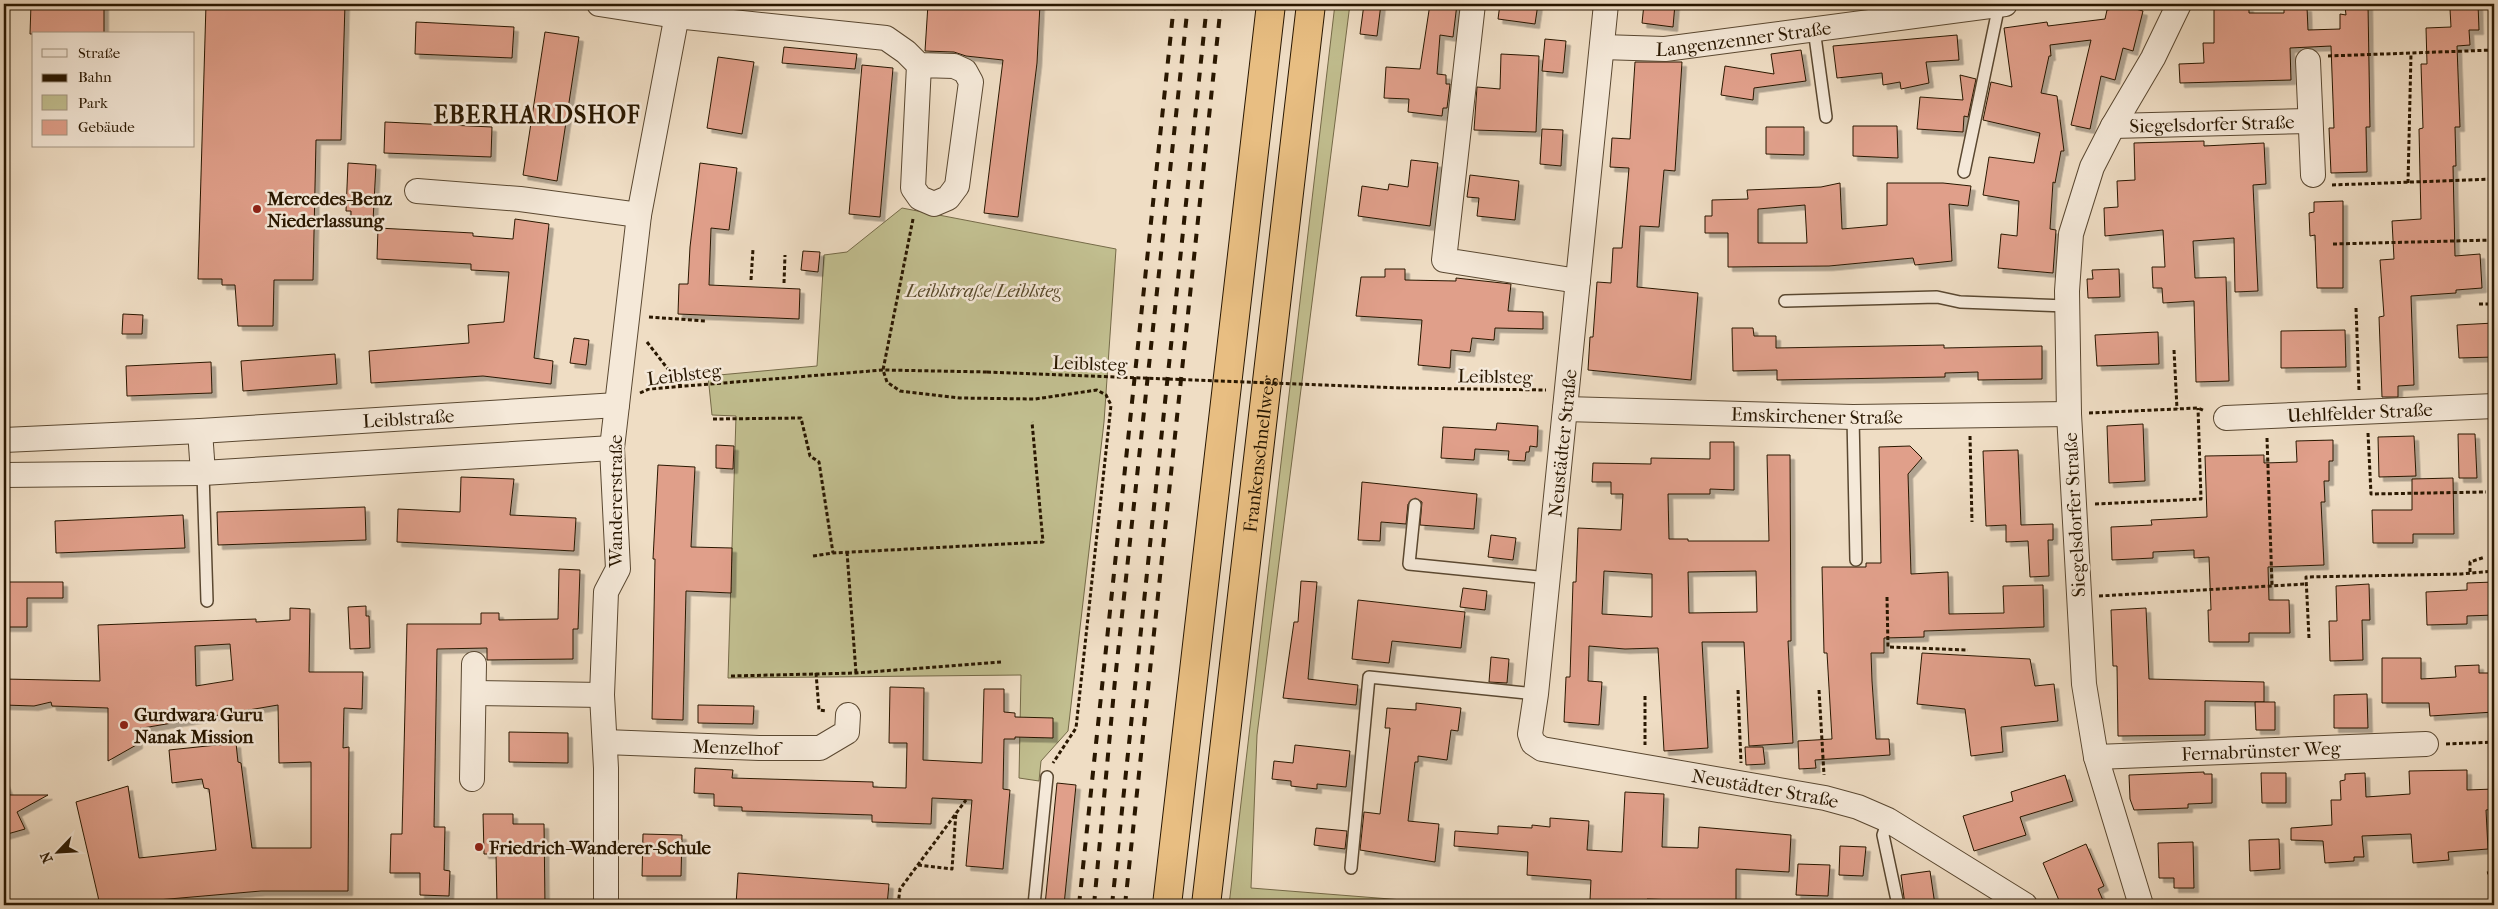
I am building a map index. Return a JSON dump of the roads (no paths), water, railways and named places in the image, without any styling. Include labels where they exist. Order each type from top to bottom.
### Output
[{"type":"highway","name":"Frankenschnellweg","points":[[1167,905],[1271,4]]},
{"type":"highway","name":"Frankenschnellweg","points":[[1206,905],[1311,4]]},
{"type":"street","points":[[599,4],[677,10],[886,38],[906,52],[919,65],[954,66],[965,71],[971,82],[957,186],[948,198],[934,204],[920,198],[913,188],[919,65]]},
{"type":"street","points":[[1472,4],[1444,260],[1578,281]]},
{"type":"street","name":"Neustädter Straße","points":[[1606,4],[1536,694],[1530,734],[1533,743],[1542,749],[1825,798],[1858,807],[1888,820],[2025,905]]},
{"type":"street","name":"Langenzenner Straße","points":[[1602,47],[1665,49],[2002,4]]},
{"type":"street","name":"Siegelsdorfer Straße","points":[[2141,905],[2096,757],[2084,684],[2068,414],[2067,306],[2071,234],[2092,167],[2112,126],[2153,58],[2179,4]]},
{"type":"street","name":"Wandererstraße","points":[[606,905],[605,742],[602,695],[606,592],[618,569],[612,448],[639,215],[677,10]]},
{"type":"street","name":"Siegelsdorfer Straße","points":[[2308,61],[2313,175]]},
{"type":"street","name":"Siegelsdorfer Straße","points":[[2112,126],[2310,122]]},
{"type":"street","points":[[417,191],[520,199],[639,215]]},
{"type":"street","name":"Emskirchener Straße","points":[[1566,400],[1853,418],[2068,414]]},
{"type":"street","name":"Leiblstraße","points":[[4,440],[200,431],[617,405]]},
{"type":"street","name":"Uehlfelder Straße","points":[[2226,418],[2364,414],[2494,406]]},
{"type":"street","points":[[200,431],[203,473]]},
{"type":"street","points":[[4,475],[203,473],[612,448]]},
{"type":"street","points":[[472,779],[474,664]]},
{"type":"street","points":[[474,693],[602,695]]},
{"type":"street","name":"Menzelhof","points":[[605,742],[759,748],[820,748],[847,732],[848,716]]},
{"type":"street","name":"Fernabrünster Weg","points":[[2096,757],[2426,744]]},
{"type":"lane","points":[[1964,172],[2002,4]]},
{"type":"lane","points":[[1814,29],[1826,118]]},
{"type":"lane","points":[[1784,301],[1937,297],[1960,302],[2067,306]]},
{"type":"lane","points":[[1853,418],[1856,560]]},
{"type":"lane","points":[[203,473],[207,601]]},
{"type":"lane","points":[[1416,505],[1410,564],[1548,578]]},
{"type":"lane","points":[[1351,868],[1369,677],[1536,694]]},
{"type":"lane","points":[[1034,905],[1047,777]]},
{"type":"lane","points":[[1888,820],[1882,835],[1898,905]]},
{"type":"railway","points":[[1079,905],[1174,4]]},
{"type":"railway","points":[[1094,905],[1115,680],[1188,4]]},
{"type":"railway","points":[[1112,905],[1207,4]]},
{"type":"railway","points":[[1125,905],[1221,4]]},
{"type":"place","name":"Mercedes-Benz Niederlassung","points":[[257,209]]},
{"type":"place","name":"Gurdwara Guru Nanak Mission","points":[[124,725]]},
{"type":"place","name":"Friedrich-Wanderer-Schule","points":[[479,847]]},
{"type":"district","name":"EBERHARDSHOF","points":[[537,115]]},
{"type":"park label","name":"Leiblstraße/Leiblsteg","points":[[983,290]]}]
